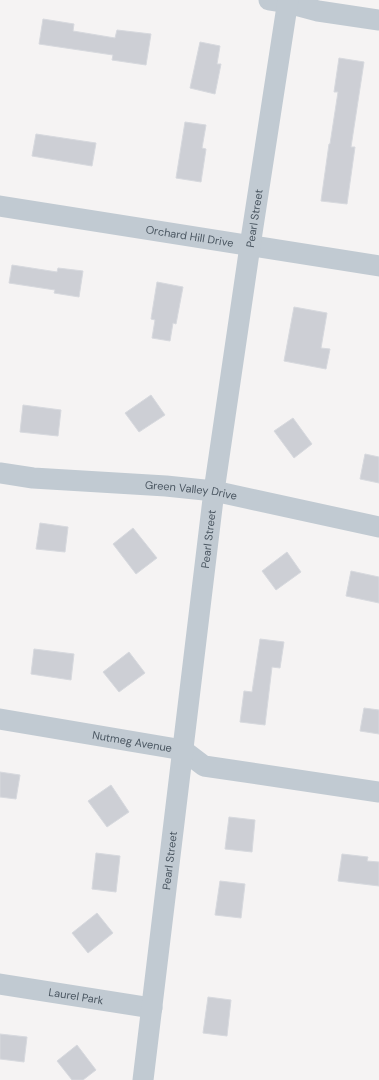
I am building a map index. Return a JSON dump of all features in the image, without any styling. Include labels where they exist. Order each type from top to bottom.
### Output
[{"type":"street","points":[[282,1],[318,11],[379,20]]},
{"type":"street","name":"Pearl Street","points":[[143,1080],[214,491],[250,246],[282,1]]},
{"type":"street","name":"Orchard Hill Drive","points":[[0,206],[379,266]]},
{"type":"street","name":"Green Valley Drive","points":[[0,472],[32,478],[166,486],[214,491],[379,527]]},
{"type":"street","name":"Nutmeg Avenue","points":[[0,719],[183,750],[204,766],[379,792]]},
{"type":"street","name":"Laurel Park","points":[[0,984],[152,1008]]},
{"type":"building","points":[[43,19],[74,24],[73,31],[115,38],[117,30],[151,34],[146,65],[112,60],[113,55],[39,44]]},
{"type":"building","points":[[200,42],[220,46],[217,64],[221,64],[215,94],[190,88]]},
{"type":"building","points":[[339,58],[364,62],[351,147],[355,147],[347,204],[321,201],[338,92],[334,92]]},
{"type":"building","points":[[185,122],[206,125],[202,148],[206,149],[201,182],[176,178]]},
{"type":"building","points":[[36,134],[96,143],[92,166],[32,156]]},
{"type":"building","points":[[12,265],[57,272],[58,268],[83,271],[79,297],[54,293],[55,290],[9,283]]},
{"type":"building","points":[[157,282],[183,287],[176,324],[173,323],[170,341],[152,338],[155,320],[151,319]]},
{"type":"building","points":[[294,307],[327,313],[321,348],[330,349],[326,369],[284,361]]},
{"type":"building","points":[[151,395],[165,415],[139,432],[125,413]]},
{"type":"building","points":[[23,405],[61,410],[58,436],[20,432]]},
{"type":"building","points":[[293,418],[312,444],[294,458],[274,431]]},
{"type":"building","points":[[365,454],[379,457],[379,483],[360,479]]},
{"type":"building","points":[[40,523],[68,527],[65,552],[36,549]]},
{"type":"building","points":[[133,528],[157,558],[136,574],[113,544]]},
{"type":"building","points":[[287,552],[301,572],[276,590],[262,571]]},
{"type":"building","points":[[351,571],[379,577],[379,603],[346,596]]},
{"type":"building","points":[[260,639],[284,642],[280,668],[272,667],[265,725],[240,722],[244,691],[252,692]]},
{"type":"building","points":[[34,649],[74,654],[71,680],[31,674]]},
{"type":"building","points":[[129,652],[145,673],[119,692],[103,672]]},
{"type":"building","points":[[364,708],[379,710],[379,734],[360,731]]},
{"type":"building","points":[[0,772],[20,775],[16,799],[0,797]]},
{"type":"building","points":[[111,785],[129,812],[107,827],[88,801]]},
{"type":"building","points":[[229,817],[255,820],[252,852],[225,849]]},
{"type":"building","points":[[96,853],[120,856],[116,892],[92,889]]},
{"type":"building","points":[[342,854],[368,857],[367,861],[379,862],[379,886],[338,881]]},
{"type":"building","points":[[220,881],[245,884],[241,918],[215,915]]},
{"type":"building","points":[[97,913],[113,933],[88,953],[72,933]]},
{"type":"building","points":[[208,997],[231,1000],[227,1036],[203,1033]]},
{"type":"building","points":[[0,1034],[27,1037],[24,1062],[0,1059]]},
{"type":"building","points":[[77,1045],[96,1070],[83,1080],[72,1080],[57,1061]]}]
